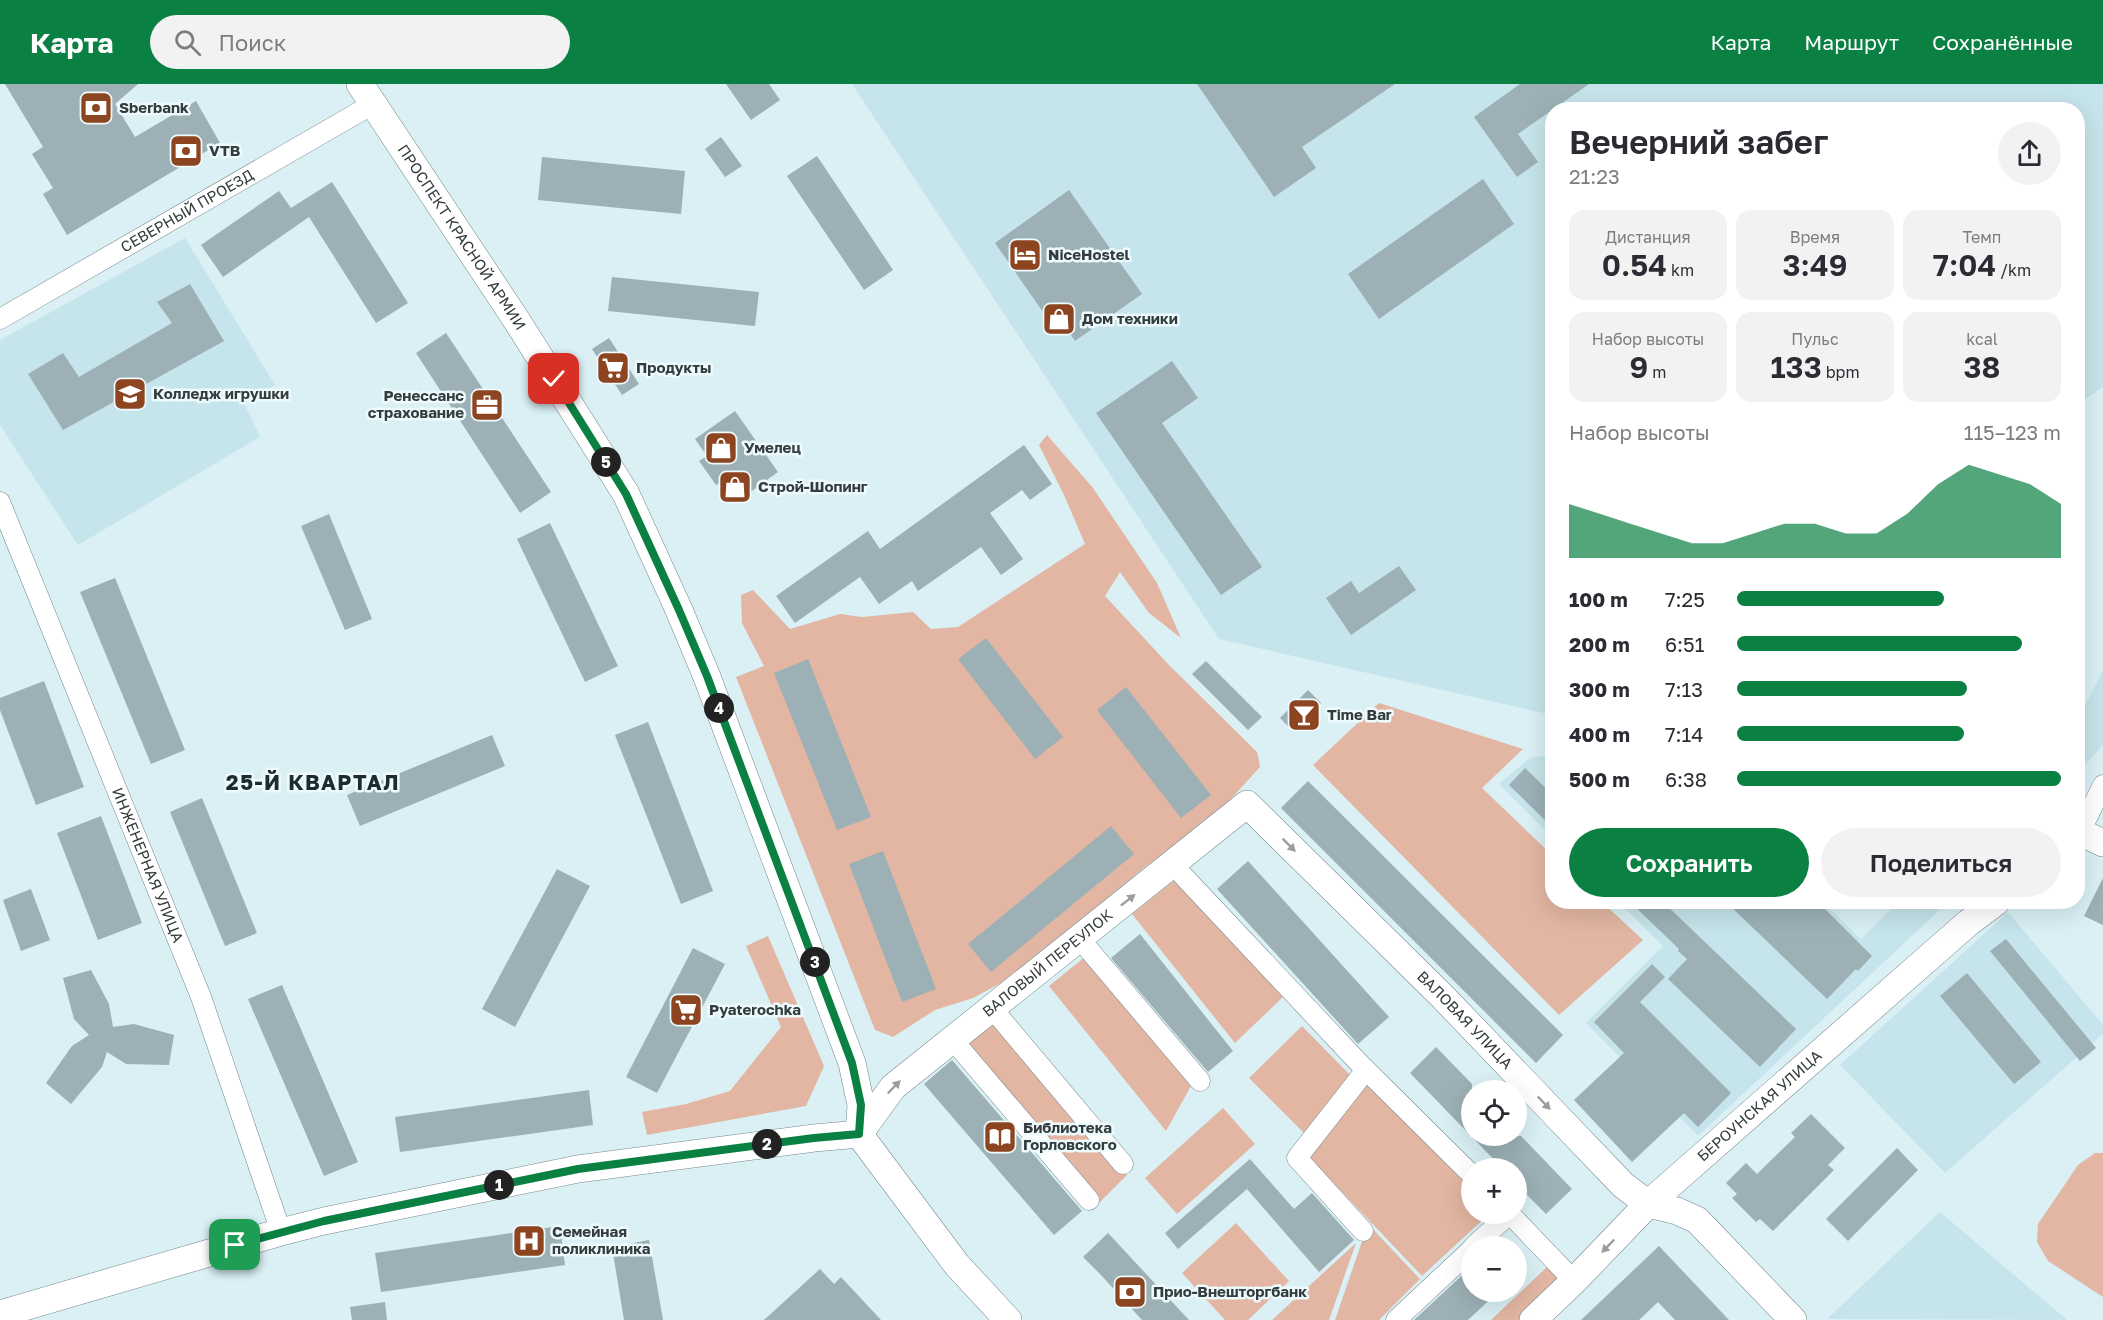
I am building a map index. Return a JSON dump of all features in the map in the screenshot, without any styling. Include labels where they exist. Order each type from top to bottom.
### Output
[{"type":"main road","name":"ПРОСПЕКТ КРАСНОЙ АРМИИ","points":[[367,94],[517,321],[626,494],[707,676],[852,1063],[861,1105],[859,1134]]},
{"type":"main road","name":"ВАЛОВЫЙ ПЕРЕУЛОК","points":[[859,1134],[893,1087],[1247,804]]},
{"type":"main road","name":"ВАЛОВАЯ УЛИЦА","points":[[1247,804],[1442,996],[1623,1185],[1648,1204],[1677,1211],[1697,1220],[1793,1320]]},
{"type":"main road","name":"БЕРОУНСКАЯ УЛИЦА","points":[[1533,1320],[1648,1204],[1987,909]]},
{"type":"main road","points":[[0,1314],[324,1221],[578,1169],[859,1134],[957,1265],[1008,1320]]},
{"type":"street","name":"СЕВЕРНЫЙ ПРОЕЗД","points":[[0,319],[367,94]]},
{"type":"street","name":"ИНЖЕНЕРНАЯ УЛИЦА","points":[[0,502],[201,998],[281,1232]]},
{"type":"street","points":[[2087,836],[2103,785]]},
{"type":"street","points":[[1173,865],[1366,1070],[1461,1164]]},
{"type":"street","points":[[1079,938],[1200,1081]]},
{"type":"street","points":[[991,1007],[1123,1164]]},
{"type":"street","points":[[952,1040],[1089,1200]]},
{"type":"street","points":[[1363,1231],[1297,1158],[1366,1070]]},
{"type":"street","points":[[1486,1236],[1499,1224]]},
{"type":"street","points":[[1520,1224],[1574,1281]]},
{"type":"street","points":[[1396,1320],[1461,1259]]},
{"type":"shaded area","points":[[852,84],[2103,84],[2103,387],[2085,399],[2085,102],[1545,102],[1545,713],[1219,639]]},
{"type":"shaded area","name":"Колледж игрушки","points":[[185,238],[275,385],[244,403],[260,437],[78,545],[0,425],[0,340]]},
{"type":"shaded area","points":[[1047,435],[1093,488],[1157,583],[1181,638],[1149,613],[1120,572],[1105,596],[1169,665],[1257,752],[1260,767],[1208,824],[1146,866],[1021,972],[973,998],[935,1010],[893,1037],[875,1030],[736,677],[764,666],[742,623],[741,595],[753,590],[790,629],[840,614],[862,617],[913,612],[931,629],[958,627],[1085,544],[1039,445]]},
{"type":"shaded area","points":[[2103,670],[2103,745],[2085,765],[2085,704]]},
{"type":"shaded area","points":[[1379,703],[1523,749],[1482,788],[1545,848],[1545,909],[1610,909],[1643,940],[1559,1015],[1313,765]]},
{"type":"shaded area","points":[[1545,756],[1545,830],[1499,784],[1531,757]]},
{"type":"shaded area","points":[[1177,878],[1283,997],[1235,1043],[1132,914]]},
{"type":"shaded area","points":[[1625,909],[1830,909],[1861,939],[1891,909],[1941,909],[1698,1136],[1586,1023],[1663,946]]},
{"type":"shaded area","points":[[2008,912],[2103,1025],[2103,1034],[1945,1173],[1840,1065]]},
{"type":"shaded area","points":[[768,936],[824,1066],[806,1106],[647,1135],[642,1112],[686,1104],[730,1091],[781,1027],[746,946]]},
{"type":"shaded area","points":[[1085,957],[1191,1086],[1166,1131],[1049,986]]},
{"type":"shaded area","points":[[990,1019],[1127,1175],[1099,1203],[963,1043]]},
{"type":"shaded area","points":[[1302,1026],[1352,1077],[1306,1135],[1249,1078]]},
{"type":"shaded area","points":[[1366,1077],[1461,1177],[1461,1224],[1478,1224],[1465,1236],[1461,1236],[1461,1240],[1422,1276],[1306,1154]]},
{"type":"shaded area","points":[[1223,1108],[1255,1144],[1177,1214],[1145,1178]]},
{"type":"shaded area","points":[[2095,1153],[2103,1153],[2103,1297],[2048,1261],[2037,1242],[2038,1224],[2078,1165]]},
{"type":"shaded area","points":[[1940,1212],[2067,1320],[1827,1319]]},
{"type":"shaded area","points":[[1236,1223],[1289,1281],[1248,1320],[1225,1320],[1182,1273]]},
{"type":"shaded area","points":[[1368,1224],[1420,1279],[1379,1320],[1335,1320]]},
{"type":"shaded area","points":[[1356,1243],[1329,1320],[1272,1320]]},
{"type":"shaded area","points":[[1548,1266],[1562,1280],[1520,1320],[1491,1320],[1510,1302],[1527,1302],[1527,1286]]},
{"type":"building","points":[[5,84],[138,84],[115,104],[135,137],[196,101],[220,143],[67,235],[43,194],[53,188],[32,154],[43,147]]},
{"type":"building","points":[[726,84],[769,84],[780,100],[751,120]]},
{"type":"building","points":[[1197,84],[1395,84],[1302,147],[1316,168],[1274,197]]},
{"type":"building","points":[[1520,84],[1589,84],[1563,102],[1545,102],[1545,115],[1518,134],[1538,162],[1517,177],[1474,117]]},
{"type":"building","points":[[721,137],[742,166],[725,177],[705,149]]},
{"type":"building","points":[[817,156],[893,270],[864,290],[787,176]]},
{"type":"building","points":[[542,157],[685,171],[681,214],[538,200]]},
{"type":"building","points":[[1483,179],[1514,224],[1379,319],[1348,274]]},
{"type":"building","points":[[332,182],[408,303],[376,323],[309,217],[223,277],[201,245],[279,191],[291,208]]},
{"type":"building","points":[[1069,190],[1142,294],[1075,341],[1067,329],[1059,335],[995,243]]},
{"type":"building","points":[[612,277],[759,292],[755,326],[608,311]]},
{"type":"building","points":[[190,284],[224,341],[63,430],[28,374],[63,353],[79,377],[172,323],[157,302]]},
{"type":"building","points":[[446,333],[551,492],[520,513],[416,353]]},
{"type":"building","points":[[609,338],[639,384],[622,395],[592,349]]},
{"type":"building","points":[[1172,361],[1198,398],[1162,423],[1262,567],[1221,595],[1096,413]]},
{"type":"building","points":[[735,411],[778,472],[738,501],[724,480],[716,485],[699,461],[707,456],[695,439]]},
{"type":"building","points":[[1024,445],[1052,484],[1030,500],[1022,490],[990,513],[1023,559],[1001,575],[981,547],[918,591],[912,581],[879,604],[860,577],[795,623],[776,596],[868,531],[880,549]]},
{"type":"building","points":[[329,514],[372,619],[345,630],[301,526]]},
{"type":"building","points":[[550,523],[618,666],[585,682],[517,539]]},
{"type":"building","points":[[1399,566],[1416,590],[1351,635],[1326,598],[1351,581],[1359,593]]},
{"type":"building","points":[[115,578],[185,750],[151,764],[80,592]]},
{"type":"building","points":[[986,638],[1063,737],[1035,759],[958,659]]},
{"type":"building","points":[[808,659],[871,817],[837,830],[774,673]]},
{"type":"building","points":[[1206,661],[1262,717],[1248,730],[1192,674]]},
{"type":"building","points":[[44,681],[84,787],[36,805],[0,710],[0,698]]},
{"type":"building","points":[[1126,687],[1211,795],[1181,818],[1097,710]]},
{"type":"building","points":[[1308,690],[1321,703],[1293,731],[1280,718]]},
{"type":"building","points":[[648,722],[713,891],[681,904],[615,735]]},
{"type":"building","points":[[492,735],[505,766],[360,826],[347,795]]},
{"type":"building","points":[[1525,768],[1545,787],[1545,820],[1509,785]]},
{"type":"building","points":[[1308,781],[1563,1035],[1536,1063],[1281,808]]},
{"type":"building","points":[[202,798],[257,933],[225,946],[170,812]]},
{"type":"building","points":[[101,816],[142,923],[98,940],[57,833]]},
{"type":"building","points":[[1111,826],[1134,854],[991,972],[968,944]]},
{"type":"building","points":[[883,851],[936,989],[902,1002],[849,864]]},
{"type":"building","points":[[1248,861],[1389,1017],[1358,1044],[1217,889]]},
{"type":"building","points":[[557,869],[590,886],[515,1027],[482,1009]]},
{"type":"building","points":[[2103,878],[2103,925],[2084,916]]},
{"type":"building","points":[[31,889],[50,940],[21,951],[3,900]]},
{"type":"building","points":[[1637,909],[1670,909],[1796,1029],[1760,1067],[1668,979],[1687,959],[1678,951],[1679,949]]},
{"type":"building","points":[[1733,909],[1825,909],[1872,956],[1827,999]]},
{"type":"building","points":[[1140,934],[1233,1051],[1208,1072],[1111,958]]},
{"type":"building","points":[[2006,939],[2096,1048],[2080,1061],[1990,951]]},
{"type":"building","points":[[693,948],[725,964],[657,1093],[626,1077]]},
{"type":"building","points":[[1652,964],[1665,977],[1640,1002],[1731,1093],[1698,1127],[1684,1113],[1632,1162],[1574,1100],[1624,1053],[1594,1022]]},
{"type":"building","points":[[91,970],[109,1004],[113,1027],[134,1024],[174,1035],[169,1065],[126,1064],[107,1052],[102,1067],[71,1104],[46,1083],[72,1046],[89,1035],[74,1019],[63,978]]},
{"type":"building","points":[[1967,973],[2041,1062],[2014,1084],[1940,996]]},
{"type":"building","points":[[282,985],[358,1162],[324,1176],[248,999]]},
{"type":"building","points":[[1436,1047],[1468,1080],[1461,1080],[1461,1126],[1410,1073]]},
{"type":"building","points":[[952,1060],[1082,1211],[1054,1235],[924,1084]]},
{"type":"building","points":[[589,1090],[593,1125],[400,1152],[395,1117]]},
{"type":"building","points":[[1811,1114],[1845,1148],[1828,1165],[1834,1170],[1773,1231],[1760,1219],[1756,1222],[1732,1198],[1737,1194],[1726,1183],[1746,1163],[1757,1174],[1795,1137],[1791,1133]]},
{"type":"building","points":[[1527,1142],[1572,1189],[1546,1214],[1527,1195],[1527,1158],[1492,1158],[1481,1146],[1527,1146]]},
{"type":"building","points":[[1897,1148],[1918,1170],[1848,1241],[1826,1219]]},
{"type":"building","points":[[1250,1159],[1294,1209],[1312,1193],[1354,1240],[1319,1272],[1247,1189],[1178,1249],[1165,1233]]},
{"type":"building","points":[[560,1226],[565,1265],[381,1292],[375,1253]]},
{"type":"building","points":[[1108,1233],[1189,1320],[1142,1320],[1083,1257]]},
{"type":"building","points":[[649,1240],[663,1320],[624,1320],[612,1247]]},
{"type":"building","points":[[1659,1246],[1729,1320],[1675,1320],[1658,1302],[1639,1320],[1581,1320]]},
{"type":"building","points":[[820,1269],[834,1284],[841,1277],[881,1320],[764,1320]]},
{"type":"building","points":[[1461,1276],[1461,1302],[1487,1302],[1468,1320],[1414,1320]]},
{"type":"building","points":[[385,1302],[387,1320],[352,1320],[350,1307]]},
{"type":"place","name":"Sberbank","points":[[96,108]]},
{"type":"place","name":"VTB","points":[[186,151]]},
{"type":"place","name":"NiceHostel","points":[[1025,255]]},
{"type":"place","name":"Дом техники","points":[[1059,319]]},
{"type":"place","name":"Продукты","points":[[613,368]]},
{"type":"place","name":"Колледж игрушки","points":[[130,394]]},
{"type":"place","name":"Ренессанс страхование","points":[[487,405]]},
{"type":"place","name":"Умелец","points":[[721,448]]},
{"type":"place","name":"Строй-Шопинг","points":[[735,487]]},
{"type":"place","name":"Time Bar","points":[[1304,715]]},
{"type":"place","name":"Pyaterochka","points":[[686,1010]]},
{"type":"place","name":"Библиотека Горловского","points":[[1000,1137]]},
{"type":"place","name":"Семейная поликлиника","points":[[529,1241]]},
{"type":"place","name":"Прио-Внешторгбанк","points":[[1130,1292]]},
{"type":"district","name":"25-Й КВАРТАЛ","points":[[313,783]]},
{"type":"route","points":[[235,1245],[324,1221],[578,1169],[859,1134],[861,1105],[852,1063],[707,676],[626,494],[554,379]]}]
